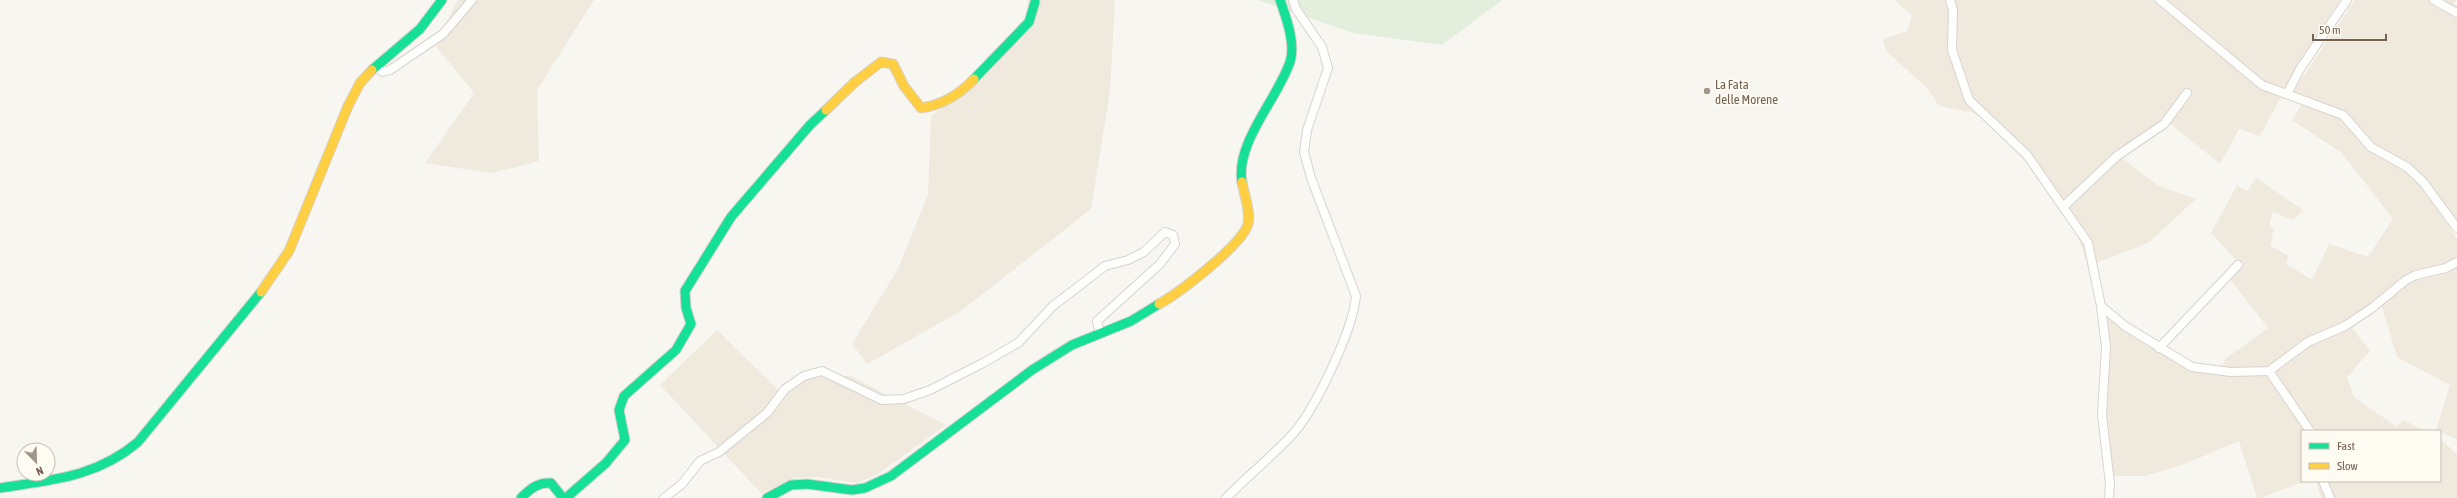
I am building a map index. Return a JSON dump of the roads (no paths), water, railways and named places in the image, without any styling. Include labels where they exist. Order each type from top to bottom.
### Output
[{"type":"street","points":[[0,488],[80,475],[99,470],[126,455],[138,442],[271,279],[289,251],[348,106],[360,83],[375,67],[420,29],[442,0]]},
{"type":"street","points":[[375,67],[383,72],[390,70],[443,34],[472,0]]},
{"type":"street","points":[[767,498],[791,485],[807,484],[852,490],[873,485],[891,476],[1032,370],[1072,345],[1131,321],[1172,296],[1238,241],[1248,224],[1241,175],[1245,152],[1292,61],[1290,28],[1280,0]]},
{"type":"street","points":[[1226,498],[1292,434],[1306,417],[1344,341],[1355,311],[1356,296],[1311,178],[1304,152],[1307,130],[1328,68],[1322,47],[1296,9],[1293,0]]},
{"type":"street","points":[[1950,0],[1953,10],[1952,50],[1969,100],[2027,155],[2088,244],[2101,306],[2106,347],[2102,415],[2110,484],[2110,498]]},
{"type":"street","points":[[2160,0],[2262,85],[2343,115],[2372,147],[2406,167],[2423,182],[2457,228]]},
{"type":"street","points":[[2287,94],[2300,69],[2347,0]]},
{"type":"street","points":[[2434,0],[2457,13]]},
{"type":"street","points":[[521,498],[536,484],[545,482],[551,483],[564,498],[606,463],[625,440],[618,410],[624,396],[676,350],[691,324],[686,308],[685,291],[703,259],[731,217],[810,125],[855,82],[881,62],[893,64],[904,86],[921,108],[934,106],[965,89],[1029,22],[1035,2]]},
{"type":"street","points":[[2064,207],[2117,156],[2164,124],[2188,92]]},
{"type":"street","points":[[664,498],[682,484],[700,461],[719,452],[767,413],[785,389],[804,376],[822,371],[882,400],[904,399],[930,390],[984,363],[1018,343],[1053,306],[1105,266],[1128,260],[1144,252],[1165,232],[1173,235],[1175,244],[1160,264],[1097,321],[1100,333]]},
{"type":"street","points":[[2101,306],[2125,326],[2192,367],[2230,372],[2269,371],[2308,342],[2345,326],[2372,308],[2406,280],[2416,275],[2446,268],[2457,262]]},
{"type":"street","points":[[2159,348],[2238,264]]},
{"type":"street","points":[[2269,371],[2309,430]]},
{"type":"street","points":[[2323,482],[2330,498]]},
{"type":"place","name":"La Fata delle Morene","points":[[1707,91]]}]
